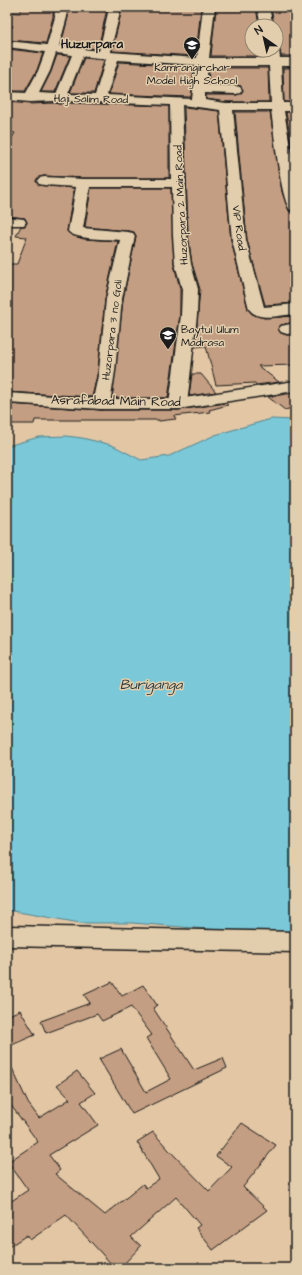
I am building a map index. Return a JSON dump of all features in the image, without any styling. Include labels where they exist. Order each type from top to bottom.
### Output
[{"type":"street","points":[[30,98],[44,71],[52,49],[62,17],[60,7]]},
{"type":"street","points":[[100,99],[114,13],[113,7]]},
{"type":"street","points":[[198,103],[209,7]]},
{"type":"street","points":[[263,7],[265,18]]},
{"type":"street","points":[[7,44],[108,55],[203,62],[250,58]]},
{"type":"street","points":[[60,99],[79,52]]},
{"type":"street","points":[[274,58],[277,106],[291,172],[295,207]]},
{"type":"street","points":[[281,58],[295,62]]},
{"type":"street","points":[[199,89],[241,91],[245,106]]},
{"type":"street","name":"Haji Salim Road","points":[[7,96],[60,99],[176,101],[226,107],[295,107]]},
{"type":"street","points":[[131,114],[135,100]]},
{"type":"street","name":"Huzorpara 2 Main Road","points":[[176,101],[182,264],[190,289],[189,315],[178,404]]},
{"type":"street","name":"VIP Road","points":[[226,107],[239,240],[257,309],[262,312],[295,309]]},
{"type":"street","points":[[44,181],[84,183],[178,183]]},
{"type":"street","name":"Huzorpara 3 no Goli","points":[[84,183],[75,231],[128,236],[114,299],[107,372],[101,404]]},
{"type":"street","name":"Asrafabad Main Road","points":[[7,398],[101,404],[178,404],[295,386]]},
{"type":"street","points":[[7,936],[295,942]]},
{"type":"water","name":"Buriganga","points":[[271,419],[295,420],[295,936],[132,923],[80,923],[7,910],[7,446],[39,437],[66,436],[112,445],[141,460],[169,456],[215,435]]},
{"type":"building","points":[[22,7],[53,7],[53,17],[46,43],[7,40],[7,33],[13,26],[7,26],[7,12],[20,13]]},
{"type":"building","points":[[68,7],[106,7],[98,49],[61,45],[68,17]]},
{"type":"building","points":[[121,7],[201,7],[196,56],[112,51],[121,13]]},
{"type":"building","points":[[216,7],[256,7],[258,18],[244,18],[244,56],[211,56]]},
{"type":"building","points":[[271,7],[295,8],[295,56],[284,56],[284,18],[273,18]]},
{"type":"building","points":[[7,49],[43,53],[37,70],[25,91],[7,91]]},
{"type":"building","points":[[57,55],[70,56],[55,92],[41,92],[51,72]]},
{"type":"building","points":[[84,58],[104,60],[94,93],[70,93]]},
{"type":"building","points":[[119,62],[194,66],[191,97],[109,94]]},
{"type":"building","points":[[209,68],[268,68],[269,102],[226,102],[206,99],[206,95],[236,95],[243,91],[241,86],[236,85],[208,84]]},
{"type":"building","points":[[283,68],[295,68],[295,102],[284,102]]},
{"type":"building","points":[[7,102],[30,104],[65,103],[169,106],[169,178],[84,178],[44,176],[39,177],[36,180],[39,185],[74,188],[67,231],[71,235],[84,239],[118,241],[105,299],[98,371],[92,397],[7,392],[7,264],[17,264],[27,237],[16,236],[21,226],[25,226],[27,223],[25,218],[7,216],[7,146],[15,133],[7,132]]},
{"type":"building","points":[[184,107],[219,111],[231,240],[248,309],[252,314],[264,318],[295,316],[295,322],[281,325],[278,328],[281,333],[295,335],[295,365],[258,366],[279,382],[256,385],[255,383],[216,385],[206,346],[195,347],[200,289],[192,264],[188,236]]},
{"type":"building","points":[[235,112],[270,112],[282,192],[289,211],[294,212],[295,303],[265,305],[247,240]]},
{"type":"building","points":[[286,112],[295,112],[295,166]]},
{"type":"building","points":[[91,188],[171,188],[174,264],[180,289],[180,315],[168,398],[112,398],[123,299],[136,236],[134,232],[85,227]]},
{"type":"building","points":[[192,374],[201,374],[216,392],[189,396]]},
{"type":"building","points":[[293,393],[295,394],[295,407],[285,410],[268,397]]},
{"type":"building","points":[[226,403],[228,405],[209,410],[210,412],[174,416],[176,419],[159,421],[35,420],[34,424],[7,424],[7,404],[101,410],[178,410]]},
{"type":"building","points":[[112,982],[122,996],[143,985],[157,1005],[153,1008],[194,1070],[223,1058],[227,1068],[132,1114],[99,1059],[121,1049],[146,1092],[171,1079],[146,1038],[152,1035],[131,1007],[102,1021],[97,1014],[46,1033],[41,1021],[90,1003],[84,995]]},
{"type":"building","points":[[20,1010],[35,1035],[7,1047],[7,1016]]},
{"type":"building","points":[[7,1057],[28,1103],[39,1118],[70,1099],[57,1085],[77,1071],[95,1093],[81,1102],[98,1125],[49,1155],[60,1170],[55,1174],[105,1215],[143,1184],[146,1188],[159,1179],[137,1142],[153,1132],[209,1191],[232,1167],[216,1156],[242,1123],[276,1145],[243,1187],[267,1210],[213,1250],[196,1228],[200,1225],[176,1197],[131,1237],[141,1246],[120,1268],[115,1268],[66,1215],[30,1240],[27,1235],[7,1248],[7,1204],[28,1190],[8,1162],[38,1142],[7,1100]]},
{"type":"place","name":"Kamrangirchar Model High School","points":[[192,60]]},
{"type":"place","name":"Baytul Ulum Madrasa","points":[[168,350]]},
{"type":"district","name":"Huzurpara","points":[[92,44]]}]
